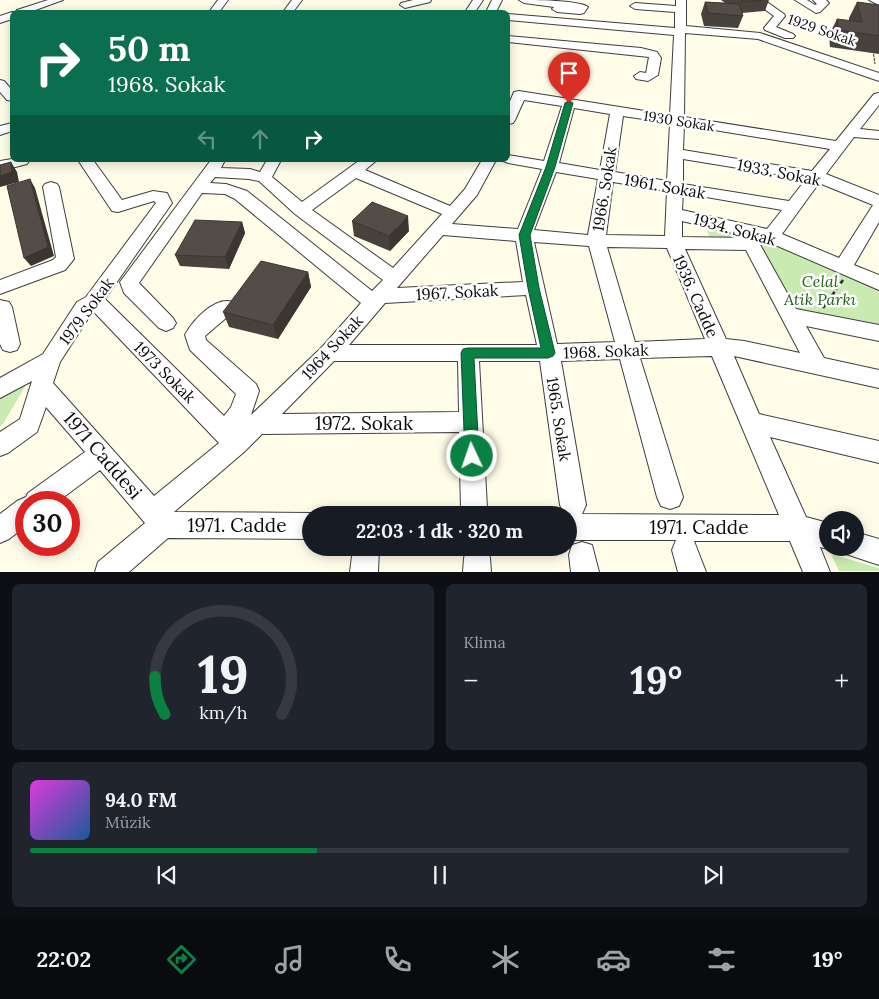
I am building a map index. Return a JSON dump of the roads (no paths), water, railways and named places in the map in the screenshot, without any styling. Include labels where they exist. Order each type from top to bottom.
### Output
[{"type":"street","points":[[27,10],[58,0]]},
{"type":"street","points":[[405,5],[426,0]]},
{"type":"street","points":[[524,0],[583,6],[580,11],[556,10]]},
{"type":"street","name":"1929 Sokak","points":[[757,0],[780,16],[769,28],[803,49],[877,64]]},
{"type":"street","points":[[800,0],[816,10],[824,3],[818,0]]},
{"type":"street","points":[[874,0],[879,2]]},
{"type":"street","points":[[635,6],[681,5]]},
{"type":"street","name":"1936. Cadde","points":[[681,5],[674,40],[677,120],[672,242],[817,572]]},
{"type":"street","points":[[510,17],[674,40]]},
{"type":"street","points":[[757,44],[769,28]]},
{"type":"street","points":[[510,33],[653,55],[655,58],[652,75],[648,78],[640,76]]},
{"type":"street","points":[[510,39],[674,40],[757,44],[803,49],[879,78]]},
{"type":"street","points":[[0,84],[10,95]]},
{"type":"street","points":[[510,87],[518,95],[510,115]]},
{"type":"street","name":"1930 Sokak","points":[[518,95],[839,146]]},
{"type":"street","points":[[771,236],[839,146],[879,97]]},
{"type":"street","points":[[524,235],[550,167],[569,103]]},
{"type":"street","name":"1966. Sokak","points":[[617,111],[596,241],[670,497]]},
{"type":"street","points":[[850,132],[879,135]]},
{"type":"street","name":"1933. Sokak","points":[[676,153],[816,176],[879,201]]},
{"type":"street","name":"1961. Sokak","points":[[510,159],[792,207]]},
{"type":"street","points":[[0,166],[18,162]]},
{"type":"street","name":"1979 Sokak","points":[[0,445],[29,425],[50,360],[84,307],[93,302],[164,202],[161,197],[153,196],[118,207],[86,162]]},
{"type":"street","points":[[264,178],[273,162]]},
{"type":"street","points":[[301,210],[368,162]]},
{"type":"street","name":"1964 Sokak","points":[[108,572],[230,438],[258,424],[329,352],[471,192],[488,162]]},
{"type":"street","points":[[166,323],[131,288],[129,282],[214,166],[264,178],[301,210],[395,279]]},
{"type":"street","points":[[356,172],[453,213]]},
{"type":"street","points":[[0,287],[59,265],[65,259],[51,187]]},
{"type":"street","points":[[198,188],[222,188],[242,195],[377,299]]},
{"type":"street","points":[[846,269],[879,208]]},
{"type":"street","name":"1934. Sokak","points":[[674,213],[771,236],[879,284]]},
{"type":"street","name":"1934. Sokak","points":[[439,229],[596,241],[749,244],[752,245],[790,315]]},
{"type":"street","name":"1965. Sokak","points":[[524,235],[548,353],[570,506]]},
{"type":"street","name":"1967. Sokak","points":[[377,299],[534,288]]},
{"type":"street","name":"1973 Sokak","points":[[93,302],[98,304],[230,438]]},
{"type":"street","points":[[1,304],[10,344]]},
{"type":"street","points":[[226,307],[202,326],[195,335],[198,344],[248,391],[230,438]]},
{"type":"street","points":[[790,315],[879,333]]},
{"type":"street","points":[[790,315],[817,365]]},
{"type":"street","name":"1968. Sokak","points":[[329,352],[548,353],[719,347],[744,349],[879,379]]},
{"type":"street","points":[[468,353],[474,506]]},
{"type":"street","points":[[0,389],[50,360]]},
{"type":"street","name":"1971 Caddesi","points":[[42,386],[158,519]]},
{"type":"street","name":"1972. Sokak","points":[[258,424],[470,422]]},
{"type":"street","points":[[752,422],[879,452]]},
{"type":"street","points":[[52,491],[102,454]]},
{"type":"street","name":"1971. Cadde","points":[[577,516],[798,528],[819,534]]},
{"type":"street","points":[[0,530],[15,518]]},
{"type":"street","name":"1971. Cadde","points":[[158,519],[302,526]]},
{"type":"street","points":[[864,548],[879,552]]},
{"type":"street","points":[[364,572],[365,556]]},
{"type":"park label","name":"Celal Atik Parkı","points":[[820,290]]}]
